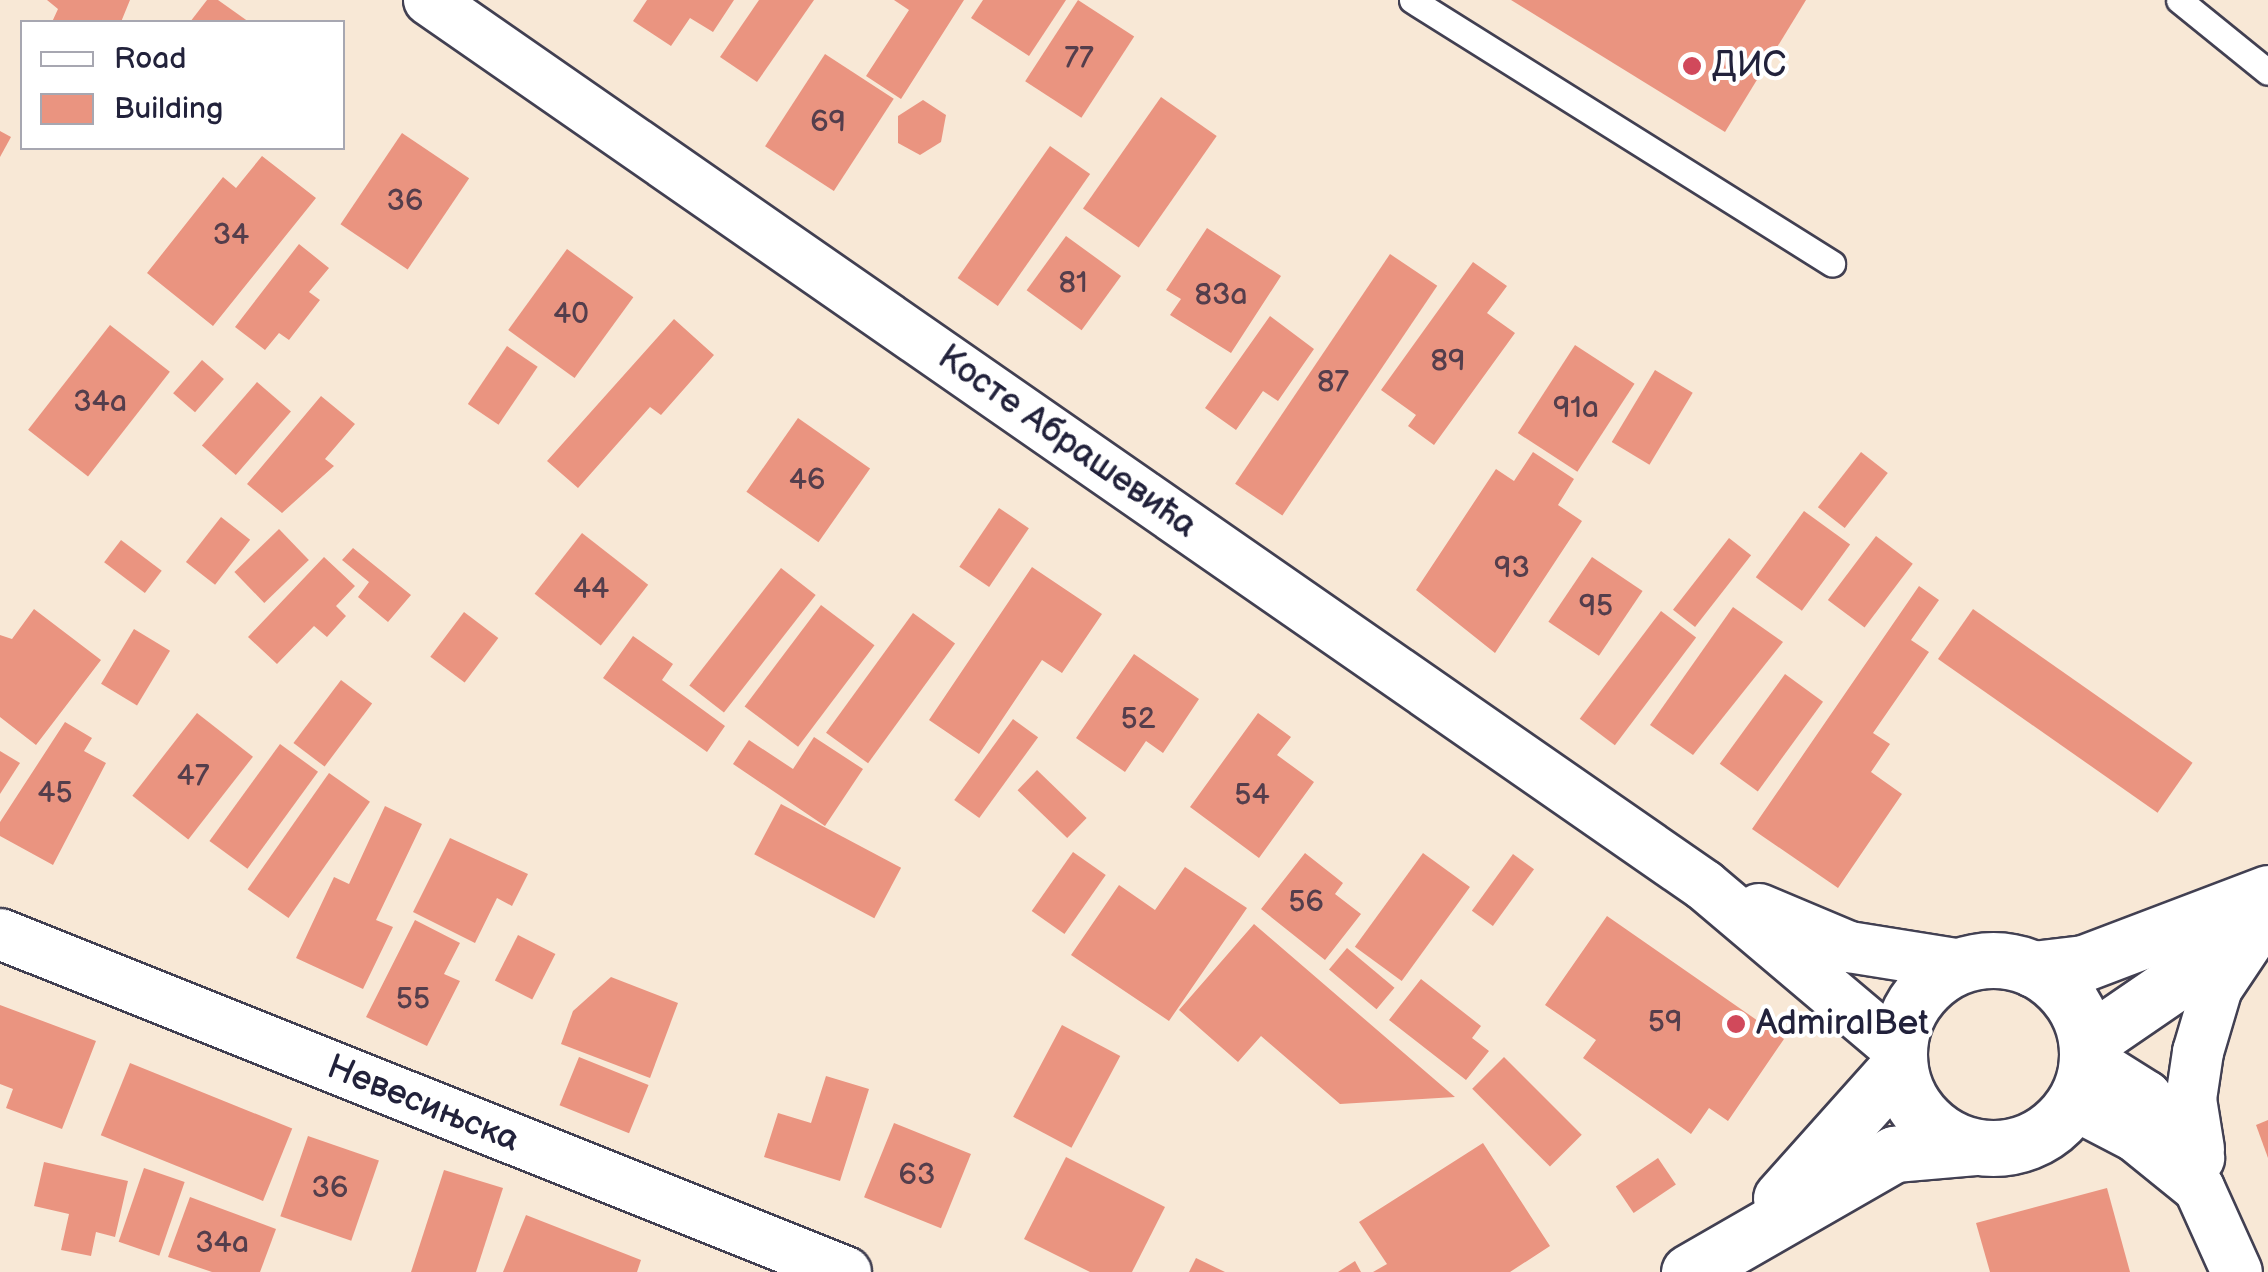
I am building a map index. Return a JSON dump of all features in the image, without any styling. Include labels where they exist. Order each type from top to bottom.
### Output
[{"type":"street","name":"Косте Абрашевића","points":[[428,0],[1704,885],[1899,1058]]},
{"type":"street","name":"Косте Абрашевића","points":[[1704,885],[1849,947],[1962,964]]},
{"type":"street","points":[[1753,1230],[1899,1058],[1917,998],[1962,964],[2034,969],[2084,962],[2265,913]]},
{"type":"street","points":[[1689,1272],[1753,1230],[1894,1154],[2030,1140],[2082,1068],[2265,913]]},
{"type":"street","points":[[2236,1272],[2199,1169],[2190,1100],[2198,1052],[2217,988],[2265,913]]},
{"type":"street","name":"Невесињска","points":[[0,934],[846,1272]]},
{"type":"street","points":[[2034,969],[2070,999],[2082,1068],[2136,1137],[2199,1169]]},
{"type":"street","points":[[1899,1058],[1924,1119],[1976,1147]]},
{"type":"lane","points":[[1412,0],[1832,263]]},
{"type":"lane","points":[[2179,0],[2268,72]]},
{"type":"building","points":[[47,0],[130,0],[122,20],[53,20],[58,9]]},
{"type":"building","points":[[207,0],[218,0],[246,20],[192,20]]},
{"type":"building","points":[[647,0],[734,0],[713,32],[690,18],[671,46],[633,21]]},
{"type":"building","points":[[759,0],[814,0],[757,82],[720,57]]},
{"type":"building","points":[[894,0],[964,0],[901,99],[866,76],[909,10]]},
{"type":"building","points":[[983,0],[1066,0],[1029,56],[971,18]]},
{"type":"building","points":[[1078,0],[1134,36],[1081,118],[1025,81]]},
{"type":"building","name":"ДИС","points":[[1511,0],[1806,0],[1725,132]]},
{"type":"building","points":[[825,54],[894,99],[834,191],[765,146]]},
{"type":"building","points":[[1161,97],[1217,136],[1139,247],[1083,208]]},
{"type":"building","points":[[923,100],[946,115],[941,142],[920,155],[898,143],[898,116]]},
{"type":"building","points":[[0,131],[11,137],[0,157]]},
{"type":"building","points":[[402,133],[469,178],[408,269],[340,224]]},
{"type":"building","points":[[1050,146],[1090,174],[998,306],[958,278]]},
{"type":"building","points":[[262,156],[316,198],[213,326],[147,273],[223,177],[236,188]]},
{"type":"building","points":[[1207,228],[1281,276],[1231,353],[1170,315],[1181,299],[1166,290]]},
{"type":"building","points":[[1066,236],[1121,276],[1082,330],[1027,290]]},
{"type":"building","points":[[299,244],[329,268],[309,292],[320,300],[289,340],[279,333],[265,350],[235,327]]},
{"type":"building","points":[[567,249],[633,297],[575,378],[508,330]]},
{"type":"building","points":[[1390,254],[1437,286],[1282,516],[1235,484]]},
{"type":"building","points":[[1473,262],[1507,286],[1487,313],[1515,333],[1434,445],[1408,426],[1416,415],[1381,390]]},
{"type":"building","points":[[1270,316],[1314,349],[1278,401],[1263,391],[1236,430],[1205,408]]},
{"type":"building","points":[[674,319],[714,355],[661,415],[650,407],[578,488],[547,461]]},
{"type":"building","points":[[110,325],[170,372],[88,477],[28,430]]},
{"type":"building","points":[[1575,345],[1635,384],[1577,472],[1518,433]]},
{"type":"building","points":[[507,346],[538,367],[499,425],[468,404]]},
{"type":"building","points":[[202,360],[224,379],[195,412],[173,393]]},
{"type":"building","points":[[1655,370],[1693,393],[1649,465],[1612,442]]},
{"type":"building","points":[[257,382],[291,412],[236,475],[202,445]]},
{"type":"building","points":[[321,396],[355,424],[325,459],[334,466],[282,513],[247,484]]},
{"type":"building","points":[[798,418],[870,468],[818,542],[746,492]]},
{"type":"building","points":[[1533,452],[1574,479],[1558,505],[1582,521],[1495,653],[1416,590],[1496,469],[1514,481]]},
{"type":"building","points":[[1861,452],[1888,473],[1845,528],[1818,507]]},
{"type":"building","points":[[999,508],[1029,528],[989,587],[959,567]]},
{"type":"building","points":[[1804,511],[1850,545],[1802,611],[1756,577]]},
{"type":"building","points":[[221,517],[250,540],[215,585],[186,562]]},
{"type":"building","points":[[279,529],[309,560],[264,603],[234,572]]},
{"type":"building","points":[[582,533],[648,585],[601,645],[535,594]]},
{"type":"building","points":[[1876,536],[1913,564],[1865,628],[1828,600]]},
{"type":"building","points":[[1729,538],[1751,555],[1695,627],[1673,610]]},
{"type":"building","points":[[121,540],[162,571],[145,593],[104,562]]},
{"type":"building","points":[[353,548],[411,595],[388,622],[358,597],[369,582],[342,560]]},
{"type":"building","points":[[324,557],[355,586],[336,606],[346,616],[327,637],[314,626],[277,664],[248,637]]},
{"type":"building","points":[[1592,557],[1643,591],[1599,656],[1548,622]]},
{"type":"building","points":[[1032,567],[1102,614],[1062,673],[1042,660],[979,754],[929,720]]},
{"type":"building","points":[[781,568],[816,595],[724,713],[689,685]]},
{"type":"building","points":[[1919,586],[1939,600],[1911,640],[1929,652],[1873,733],[1890,744],[1871,772],[1902,794],[1838,888],[1752,829]]},
{"type":"building","points":[[821,605],[875,645],[798,747],[745,706]]},
{"type":"building","points":[[1733,607],[1783,642],[1693,755],[1650,725]]},
{"type":"building","points":[[34,609],[101,660],[36,745],[0,717],[0,635],[12,639]]},
{"type":"building","points":[[1973,609],[2193,763],[2158,813],[1938,659]]},
{"type":"building","points":[[1661,611],[1696,637],[1615,745],[1580,719]]},
{"type":"building","points":[[464,612],[498,638],[465,683],[430,657]]},
{"type":"building","points":[[913,613],[955,644],[868,763],[826,733]]},
{"type":"building","points":[[134,629],[170,651],[137,705],[101,684]]},
{"type":"building","points":[[633,636],[673,664],[662,680],[725,726],[707,752],[603,678]]},
{"type":"building","points":[[1134,654],[1199,699],[1163,753],[1146,741],[1125,772],[1076,738]]},
{"type":"building","points":[[1785,674],[1823,702],[1758,791],[1720,764]]},
{"type":"building","points":[[341,680],[372,703],[325,767],[293,743]]},
{"type":"building","points":[[197,713],[253,757],[188,839],[132,796]]},
{"type":"building","points":[[1258,713],[1291,737],[1277,755],[1314,782],[1259,858],[1190,807]]},
{"type":"building","points":[[1013,719],[1038,737],[979,818],[954,800]]},
{"type":"building","points":[[65,722],[92,738],[84,751],[106,763],[53,865],[0,836],[0,822]]},
{"type":"building","points":[[814,737],[863,769],[825,826],[733,764],[749,740],[793,769]]},
{"type":"building","points":[[280,744],[318,772],[247,869],[209,841]]},
{"type":"building","points":[[0,751],[20,763],[0,794]]},
{"type":"building","points":[[1037,770],[1087,818],[1067,838],[1018,790]]},
{"type":"building","points":[[329,773],[370,802],[289,918],[248,889]]},
{"type":"building","points":[[781,804],[901,868],[874,918],[754,854]]},
{"type":"building","points":[[385,806],[422,824],[376,920],[393,927],[363,989],[296,958],[334,877],[349,884]]},
{"type":"building","points":[[450,838],[528,874],[512,906],[497,898],[475,943],[413,912]]},
{"type":"building","points":[[1073,852],[1106,875],[1064,934],[1032,911]]},
{"type":"building","points":[[1305,853],[1343,883],[1335,894],[1361,914],[1325,960],[1261,909]]},
{"type":"building","points":[[1423,853],[1470,887],[1402,981],[1355,947]]},
{"type":"building","points":[[1513,854],[1534,869],[1493,926],[1472,911]]},
{"type":"building","points":[[1185,867],[1247,908],[1169,1021],[1071,955],[1119,885],[1155,910]]},
{"type":"building","points":[[1607,916],[1784,1039],[1728,1121],[1709,1108],[1691,1134],[1583,1058],[1596,1040],[1545,1005]]},
{"type":"building","points":[[415,920],[460,943],[444,974],[460,981],[427,1046],[366,1017]]},
{"type":"building","points":[[1254,924],[1455,1097],[1340,1104],[1261,1036],[1238,1062],[1179,1010]]},
{"type":"building","points":[[518,935],[555,954],[532,1000],[495,980]]},
{"type":"building","points":[[1347,948],[1394,988],[1376,1009],[1329,969]]},
{"type":"building","points":[[611,977],[678,1003],[650,1078],[561,1044],[573,1011]]},
{"type":"building","points":[[1421,979],[1481,1026],[1472,1038],[1489,1051],[1466,1080],[1389,1020]]},
{"type":"building","points":[[0,1005],[96,1041],[62,1129],[6,1108],[13,1089],[0,1084]]},
{"type":"building","points":[[1062,1025],[1120,1056],[1071,1148],[1013,1117]]},
{"type":"building","points":[[579,1057],[649,1085],[629,1133],[560,1105]]},
{"type":"building","points":[[1504,1057],[1582,1135],[1550,1167],[1472,1089]]},
{"type":"building","points":[[130,1063],[292,1129],[263,1201],[101,1135]]},
{"type":"building","points":[[826,1076],[869,1089],[840,1181],[764,1157],[778,1113],[811,1123]]},
{"type":"building","points":[[2268,1120],[2268,1158],[2256,1125]]},
{"type":"building","points":[[894,1123],[971,1154],[941,1228],[864,1197]]},
{"type":"building","points":[[308,1136],[379,1160],[351,1241],[280,1216]]},
{"type":"building","points":[[1483,1143],[1550,1246],[1510,1272],[1373,1272],[1387,1264],[1359,1222]]},
{"type":"building","points":[[1066,1157],[1165,1207],[1132,1272],[1090,1272],[1024,1239]]},
{"type":"building","points":[[1658,1158],[1676,1185],[1634,1213],[1616,1187]]},
{"type":"building","points":[[44,1162],[128,1181],[115,1237],[96,1232],[91,1256],[61,1250],[69,1214],[34,1206]]},
{"type":"building","points":[[144,1168],[185,1182],[159,1256],[119,1242]]},
{"type":"building","points":[[444,1170],[503,1188],[476,1272],[411,1272]]},
{"type":"building","points":[[2107,1188],[2130,1272],[1990,1272],[1976,1223]]},
{"type":"building","points":[[190,1197],[276,1229],[260,1272],[212,1272],[168,1257]]},
{"type":"building","points":[[526,1215],[641,1260],[637,1272],[503,1272]]},
{"type":"building","points":[[1196,1258],[1225,1272],[1189,1272]]},
{"type":"building","points":[[1355,1261],[1361,1272],[1338,1272]]},
{"type":"place","name":"ДИС","points":[[1692,66]]},
{"type":"place","name":"AdmiralBet","points":[[1736,1024]]}]
